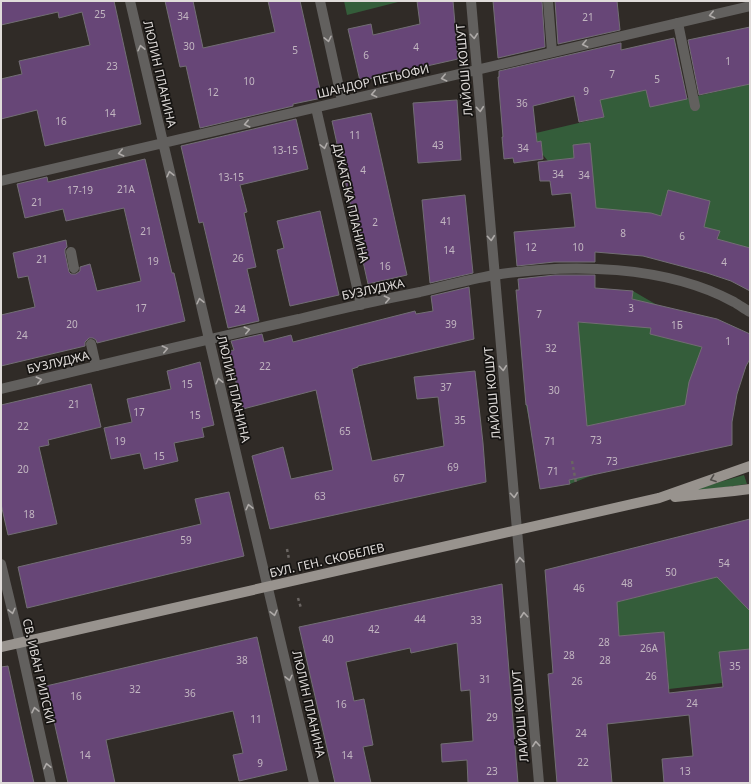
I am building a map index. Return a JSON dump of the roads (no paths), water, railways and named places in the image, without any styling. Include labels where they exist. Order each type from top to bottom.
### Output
[{"type":"main road","name":"БУЛ. ГЕН. СКОБЕЛЕВ","points":[[1,647],[659,498],[750,466]]},
{"type":"main road","name":"БУЛ. ГЕН. СКОБЕЛЕВ","points":[[659,498],[734,492],[750,489]]},
{"type":"street","name":"ЛЮЛИН ПЛАНИНА","points":[[130,1],[314,783]]},
{"type":"street","points":[[320,1],[342,101]]},
{"type":"street","name":"ЛАЙОШ КОШУТ","points":[[471,1],[539,783]]},
{"type":"street","points":[[548,1],[552,52]]},
{"type":"street","name":"ШАНДОР ПЕТЬОФИ","points":[[1,181],[750,6]]},
{"type":"street","points":[[678,23],[695,106]]},
{"type":"street","name":"ДУКАТСКА ПЛАНИНА","points":[[316,108],[361,304]]},
{"type":"street","points":[[71,252],[74,268]]},
{"type":"street","name":"БУЗЛУДЖА","points":[[1,389],[361,304],[495,275],[536,270],[578,268],[628,272],[672,279],[708,290],[734,302],[750,312]]},
{"type":"street","points":[[91,344],[96,366]]},
{"type":"street","name":"СВ. ИВАН РИЛСКИ","points":[[1,564],[51,783]]}]
